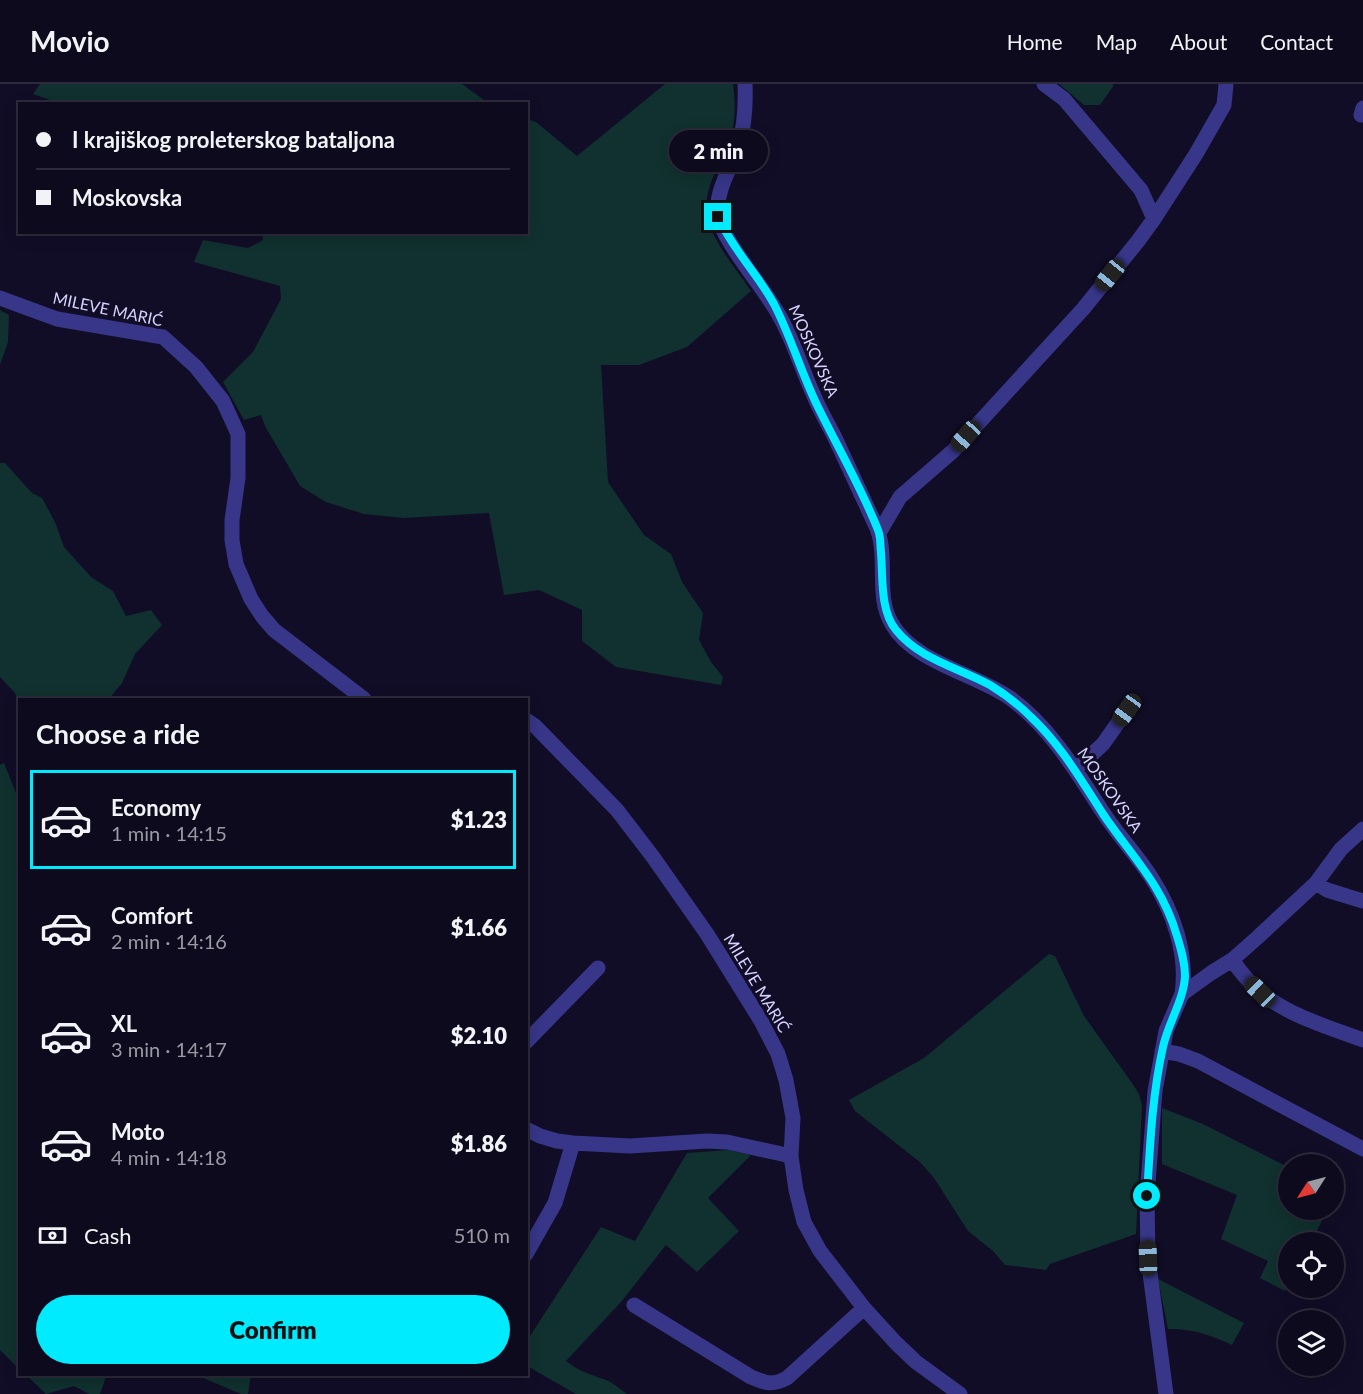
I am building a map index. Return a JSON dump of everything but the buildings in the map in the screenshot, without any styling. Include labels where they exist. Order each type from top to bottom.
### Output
[{"type":"street","name":"MOSKOVSKA","points":[[745,84],[746,116],[738,147],[718,197],[718,217],[728,239],[771,300],[782,321],[818,406],[879,533],[884,598],[888,616],[897,633],[917,650],[991,686],[1012,699],[1045,731],[1076,769],[1103,813],[1162,895],[1171,916],[1184,963],[1182,994]]},
{"type":"street","points":[[1044,84],[1064,99],[1141,190],[1154,219]]},
{"type":"street","points":[[879,533],[900,497],[953,451],[1083,309],[1154,219],[1224,105],[1226,84]]},
{"type":"street","name":"MILEVE MARIĆ","points":[[0,298],[57,319],[163,337],[196,367],[223,401],[238,434],[238,478],[232,520],[232,540],[236,564],[251,599],[274,630],[363,698]]},
{"type":"street","points":[[1076,769],[1103,744],[1127,710]]},
{"type":"street","name":"MILEVE MARIĆ","points":[[528,721],[617,810],[700,924],[755,1011],[778,1054],[789,1090],[793,1118],[791,1155],[796,1190],[804,1222],[820,1251],[864,1308],[916,1362],[960,1394]]},
{"type":"street","points":[[1166,1394],[1148,1258],[1147,1218],[1155,1091],[1166,1031],[1182,994],[1232,960],[1317,883],[1341,849],[1363,829]]},
{"type":"street","points":[[1317,883],[1327,890],[1363,901]]},
{"type":"street","points":[[1232,960],[1253,986],[1278,1005],[1363,1040]]},
{"type":"street","points":[[1184,963],[1197,972],[1211,973]]},
{"type":"street","points":[[528,1040],[598,968]]},
{"type":"street","points":[[1162,1051],[1198,1061],[1363,1149]]},
{"type":"street","points":[[528,1130],[540,1136],[573,1143],[630,1146],[707,1141],[727,1142],[791,1155]]},
{"type":"street","points":[[528,1250],[555,1203],[573,1143]]},
{"type":"street","points":[[634,1305],[751,1377],[771,1384],[787,1378],[864,1308]]},
{"type":"green space","points":[[40,84],[462,84],[487,102],[55,102],[33,94]]},
{"type":"green space","points":[[665,84],[733,84],[735,110],[733,129],[710,186],[707,212],[717,241],[751,291],[687,347],[639,365],[601,365],[608,482],[644,535],[671,554],[682,582],[703,613],[699,640],[711,662],[723,677],[721,685],[616,667],[582,641],[582,610],[539,590],[504,595],[489,513],[404,518],[364,514],[326,502],[300,486],[261,415],[244,420],[223,382],[253,352],[281,299],[280,286],[194,262],[203,240],[248,248],[263,240],[262,234],[528,234],[528,119],[536,122],[577,156]]},
{"type":"green space","points":[[1059,84],[1114,85],[1100,105],[1084,105]]},
{"type":"green space","points":[[0,310],[9,315],[8,342],[0,365]]},
{"type":"green space","points":[[0,463],[5,463],[32,493],[42,498],[55,522],[64,547],[91,577],[113,591],[126,616],[151,610],[162,625],[135,654],[122,683],[110,698],[18,698],[18,700],[15,693],[0,677]]},
{"type":"green space","points":[[4,763],[18,798],[18,1368],[0,1350],[0,765]]},
{"type":"green space","points":[[1049,954],[1055,956],[1084,1016],[1132,1083],[1139,1094],[1142,1105],[1136,1234],[1050,1264],[1046,1270],[1005,1265],[993,1251],[968,1231],[934,1178],[921,1163],[855,1111],[849,1100],[924,1058]]},
{"type":"green space","points":[[1162,1108],[1203,1124],[1278,1162],[1278,1220],[1322,1220],[1316,1232],[1278,1232],[1278,1287],[1260,1278],[1268,1261],[1221,1239],[1237,1195],[1162,1164]]},
{"type":"green space","points":[[728,1150],[751,1155],[708,1198],[739,1231],[697,1272],[666,1245],[621,1302],[566,1361],[581,1370],[609,1381],[627,1394],[576,1394],[528,1367],[528,1339],[601,1227],[635,1241],[687,1153]]},
{"type":"green space","points":[[1158,1279],[1244,1323],[1232,1345],[1200,1333],[1168,1329]]},
{"type":"green space","points":[[27,1376],[106,1376],[100,1394],[89,1394],[74,1386],[46,1394]]},
{"type":"green space","points":[[199,1376],[251,1376],[248,1394],[241,1394]]},
{"type":"route","points":[[718,217],[728,239],[771,300],[782,321],[806,380],[879,533],[884,598],[888,616],[897,633],[917,650],[991,686],[1012,699],[1033,718],[1076,769],[1103,813],[1162,895],[1179,941],[1185,979],[1182,994],[1166,1031],[1162,1051],[1155,1091],[1147,1196]]}]
